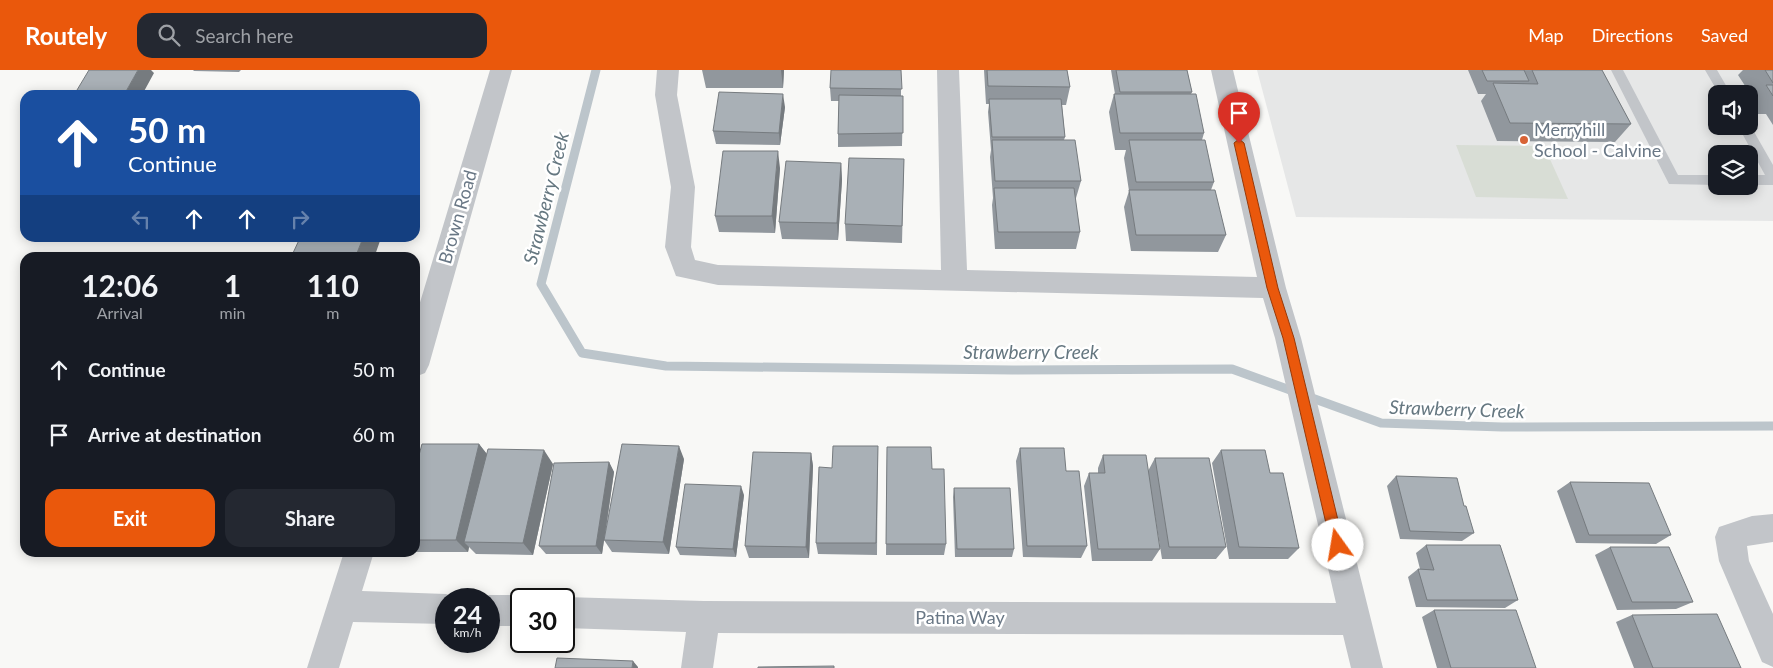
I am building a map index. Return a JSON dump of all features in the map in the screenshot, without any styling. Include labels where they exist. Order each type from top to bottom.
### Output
[{"type":"street","name":"Brown Road","points":[[420,347],[501,70]]},
{"type":"street","points":[[668,70],[666,95],[683,187],[678,246],[685,269],[718,275],[1273,288]]},
{"type":"street","points":[[948,70],[954,280]]},
{"type":"street","points":[[1222,70],[1273,288],[1291,349],[1367,668]]},
{"type":"street","points":[[1773,528],[1752,530],[1730,537],[1734,561],[1773,651]]},
{"type":"street","points":[[323,668],[357,557]]},
{"type":"street","points":[[342,606],[435,609]]},
{"type":"street","name":"Patina Way","points":[[575,613],[704,617],[1355,619]]},
{"type":"street","points":[[697,668],[704,617]]},
{"type":"lane","points":[[1617,70],[1674,180],[1708,180]]},
{"type":"lane","points":[[1711,70],[1720,85]]},
{"type":"lane","points":[[1749,135],[1773,179],[1758,180]]},
{"type":"shaded area","name":"Merryhill School - Calvine","points":[[1257,70],[1773,70],[1773,221],[1296,217]]},
{"type":"shaded area","points":[[1456,145],[1544,146],[1568,199],[1476,197]]},
{"type":"building","points":[[89,70],[138,70],[127,90],[77,90]]},
{"type":"building","points":[[831,70],[901,70],[902,89],[830,88]]},
{"type":"building","points":[[987,70],[1067,70],[1070,87],[988,86]]},
{"type":"building","points":[[1116,70],[1187,70],[1192,92],[1120,92]]},
{"type":"building","points":[[1482,70],[1524,70],[1529,81],[1487,81]]},
{"type":"building","points":[[1532,70],[1602,70],[1631,124],[1510,123],[1493,83],[1538,84]]},
{"type":"building","points":[[1765,70],[1773,70],[1773,83]]},
{"type":"building","points":[[1766,85],[1773,85],[1773,96]]},
{"type":"building","points":[[719,92],[783,94],[779,133],[713,131]]},
{"type":"building","points":[[1114,94],[1196,94],[1204,133],[1120,133]]},
{"type":"building","points":[[839,95],[903,96],[903,133],[838,134]]},
{"type":"building","points":[[989,99],[1061,99],[1065,137],[992,137]]},
{"type":"building","points":[[992,140],[1075,140],[1081,181],[995,181]]},
{"type":"building","points":[[1129,140],[1205,140],[1214,182],[1136,182]]},
{"type":"building","points":[[723,151],[778,151],[772,216],[715,216]]},
{"type":"building","points":[[849,158],[904,159],[902,226],[845,224]]},
{"type":"building","points":[[786,161],[841,163],[837,223],[779,222]]},
{"type":"building","points":[[994,188],[1074,188],[1080,232],[998,232]]},
{"type":"building","points":[[1129,190],[1215,190],[1226,235],[1136,235]]},
{"type":"building","points":[[298,242],[361,242],[357,252],[293,252]]},
{"type":"building","points":[[422,444],[479,444],[456,540],[420,540],[420,451]]},
{"type":"building","points":[[622,444],[679,446],[663,542],[604,540]]},
{"type":"building","points":[[833,446],[878,446],[876,543],[816,543],[819,467],[832,468]]},
{"type":"building","points":[[887,447],[931,447],[932,469],[944,469],[946,544],[886,544]]},
{"type":"building","points":[[1020,448],[1064,448],[1066,471],[1079,471],[1087,546],[1027,546]]},
{"type":"building","points":[[488,449],[544,450],[523,543],[464,542]]},
{"type":"building","points":[[1221,450],[1265,450],[1270,473],[1283,473],[1299,548],[1239,547]]},
{"type":"building","points":[[753,452],[811,453],[806,547],[745,546]]},
{"type":"building","points":[[1103,455],[1146,455],[1160,549],[1098,549],[1089,473],[1105,473]]},
{"type":"building","points":[[1155,458],[1209,458],[1226,547],[1169,547]]},
{"type":"building","points":[[609,462],[596,546],[539,546],[554,463]]},
{"type":"building","points":[[1396,476],[1457,478],[1464,506],[1466,506],[1474,533],[1410,531]]},
{"type":"building","points":[[1570,482],[1649,483],[1671,535],[1589,535]]},
{"type":"building","points":[[685,484],[741,486],[733,549],[676,547]]},
{"type":"building","points":[[954,488],[1010,488],[1014,549],[957,549]]},
{"type":"building","points":[[1426,545],[1500,545],[1518,600],[1427,600],[1418,569],[1434,570]]},
{"type":"building","points":[[1610,547],[1669,547],[1693,602],[1632,602]]},
{"type":"building","points":[[1434,610],[1516,610],[1536,668],[1451,668]]},
{"type":"building","points":[[1717,614],[1741,668],[1653,668],[1632,615]]},
{"type":"building","points":[[557,658],[633,661],[632,668],[555,668]]},
{"type":"building","points":[[834,666],[834,668],[758,668],[758,667]]},
{"type":"waterway","name":"Strawberry Creek","points":[[596,70],[541,284],[582,353],[666,366],[1013,370],[1232,369],[1381,423],[1502,427],[1773,426]]},
{"type":"place","name":"Merryhill School - Calvine","points":[[1524,140]]},
{"type":"route","points":[[1239,143],[1273,288],[1288,338],[1338,545]]}]
